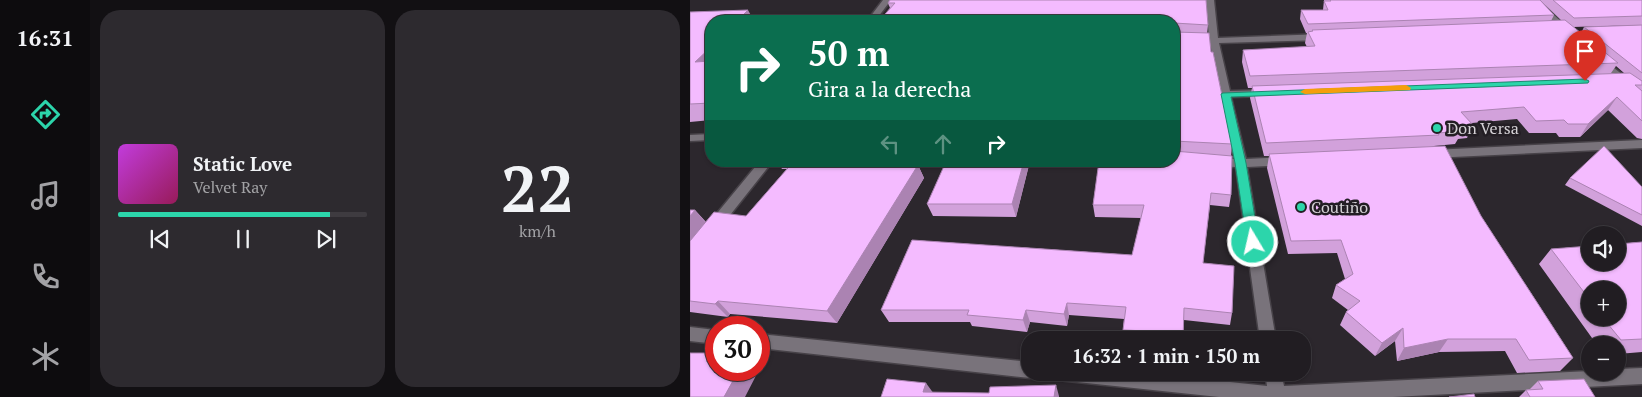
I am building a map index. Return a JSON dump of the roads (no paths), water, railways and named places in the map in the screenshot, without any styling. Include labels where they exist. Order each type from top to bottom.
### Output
[{"type":"street","points":[[876,15],[887,0]]},
{"type":"street","points":[[1210,0],[1214,41],[1241,163],[1267,331]]},
{"type":"street","points":[[1533,0],[1566,31]]},
{"type":"street","points":[[1180,39],[1214,41],[1333,36]]},
{"type":"street","points":[[1596,56],[1642,95]]},
{"type":"street","points":[[1605,80],[1625,80]]},
{"type":"street","points":[[1226,94],[1276,93]]},
{"type":"street","points":[[690,138],[705,137]]},
{"type":"street","points":[[1417,155],[1642,144]]},
{"type":"street","points":[[1202,161],[1241,163],[1300,160]]},
{"type":"street","points":[[708,233],[762,167]]},
{"type":"street","points":[[690,334],[705,336]]},
{"type":"street","points":[[770,342],[1021,369]]},
{"type":"street","points":[[1140,381],[1277,396],[1642,376]]},
{"type":"street","points":[[1274,381],[1277,396]]},
{"type":"place","name":"Don Versa","points":[[1437,128]]},
{"type":"place","name":"Coutiño","points":[[1301,207]]}]
